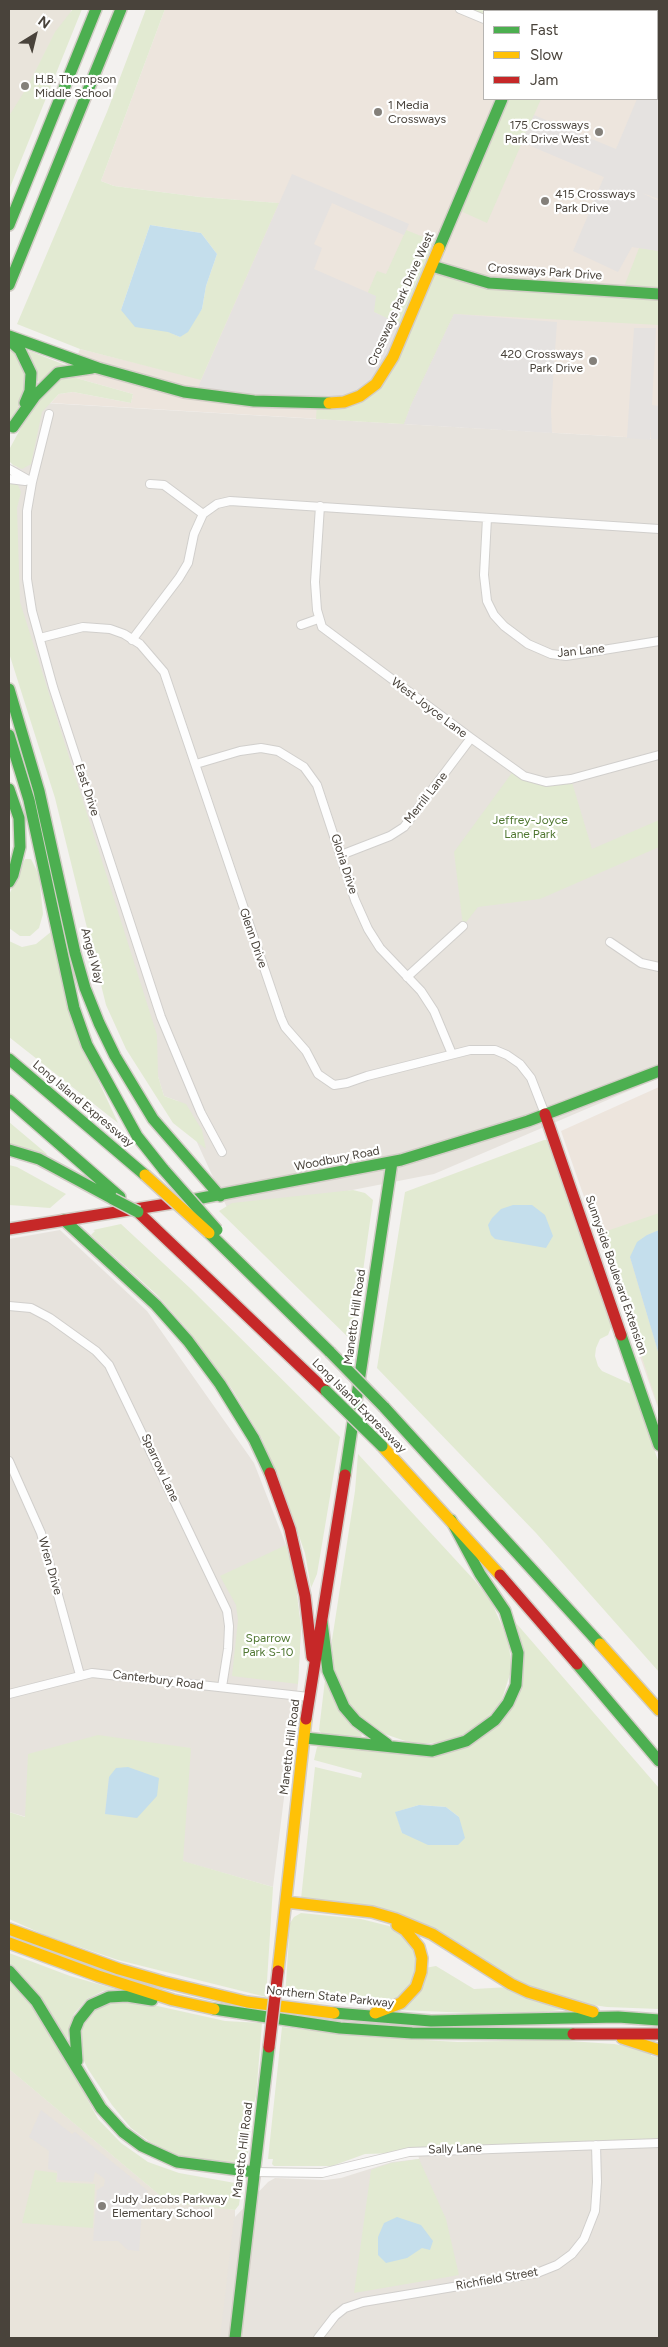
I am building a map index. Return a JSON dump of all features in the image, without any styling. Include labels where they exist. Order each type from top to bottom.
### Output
[{"type":"main road","points":[[9,225],[96,9]]},
{"type":"main road","points":[[9,285],[121,9]]},
{"type":"main road","name":"Crossways Park Drive West","points":[[9,336],[98,368],[184,392],[220,398],[317,404],[344,402],[366,392],[384,374],[432,266],[502,100]]},
{"type":"main road","name":"Crossways Park Drive","points":[[432,266],[489,282],[659,294]]},
{"type":"main road","points":[[9,340],[20,350],[27,361],[31,373],[30,392],[11,432]]},
{"type":"main road","name":"Crossways Park Drive West","points":[[11,432],[35,396],[58,373],[74,369],[98,368]]},
{"type":"main road","name":"Angel Way","points":[[9,689],[40,791],[75,953],[85,988],[99,1024],[128,1080],[153,1119],[220,1196]]},
{"type":"main road","points":[[9,735],[29,800],[66,976],[87,1045],[137,1136],[214,1232]]},
{"type":"main road","points":[[9,753],[29,800]]},
{"type":"main road","points":[[9,788],[19,818],[20,847],[13,875],[9,882]]},
{"type":"main road","name":"Long Island Expressway","points":[[9,1059],[214,1232],[224,1247],[384,1407],[500,1532],[659,1710]]},
{"type":"main road","name":"Woodbury Road","points":[[9,1229],[220,1196],[392,1162],[495,1132],[659,1071]]},
{"type":"main road","name":"Long Island Expressway","points":[[9,1100],[169,1240],[382,1446],[526,1603],[659,1761]]},
{"type":"main road","name":"Sunnyside Boulevard Extension","points":[[545,1114],[659,1445]]},
{"type":"main road","points":[[9,1150],[39,1159],[138,1212]]},
{"type":"main road","name":"Manetto Hill Road","points":[[235,2338],[309,1697],[392,1162]]},
{"type":"main road","points":[[64,1220],[156,1305],[188,1341],[220,1384],[254,1439],[275,1484],[290,1529],[305,1596],[314,1673]]},
{"type":"main road","points":[[305,1738],[390,1746],[407,1750],[432,1750],[466,1741],[495,1720],[508,1703],[516,1685],[518,1653],[505,1611],[480,1574],[451,1520]]},
{"type":"main road","points":[[322,1622],[328,1671],[344,1707],[356,1721],[390,1746]]},
{"type":"main road","points":[[636,1735],[659,1766]]},
{"type":"main road","points":[[286,1905],[370,1917],[394,1923],[414,1938],[419,1946],[422,1958],[422,1972],[416,1987],[401,2003],[368,2015]]},
{"type":"main road","points":[[286,1905],[372,1912],[396,1919],[432,1934],[510,1984],[528,1992],[576,2008],[618,2017]]},
{"type":"main road","name":"Northern State Parkway","points":[[9,1929],[119,1969],[247,2002],[303,2011],[431,2021],[618,2017],[659,2020]]},
{"type":"main road","points":[[9,1943],[98,1976],[173,2000],[236,2013],[358,2029],[412,2033],[659,2034]]},
{"type":"main road","points":[[9,1970],[36,2001],[80,2071],[92,2094],[112,2122],[142,2146],[178,2162],[254,2172]]},
{"type":"main road","points":[[80,2071],[74,2039],[79,2020],[91,2005],[109,1997],[119,1996],[173,2000]]},
{"type":"main road","points":[[610,2034],[659,2050]]},
{"type":"street","points":[[460,9],[483,19]]},
{"type":"street","name":"East Drive","points":[[49,414],[32,482],[26,531],[27,579],[32,610],[53,687],[161,1017],[200,1113],[222,1152]]},
{"type":"street","points":[[9,469],[32,482]]},
{"type":"street","points":[[9,479],[32,482]]},
{"type":"street","points":[[150,484],[164,486],[203,514]]},
{"type":"street","points":[[132,640],[179,578],[188,563],[194,534],[203,514],[217,504],[230,500],[659,529]]},
{"type":"street","points":[[301,625],[318,619],[315,582],[320,506]]},
{"type":"street","name":"Jan Lane","points":[[487,518],[484,576],[487,601],[494,615],[504,626],[528,644],[551,654],[566,656],[659,641]]},
{"type":"street","name":"West Joyce Lane","points":[[318,619],[322,627],[341,642],[524,776],[546,782],[571,779],[659,755]]},
{"type":"street","name":"Glenn Drive","points":[[40,638],[83,627],[110,629],[140,644],[164,672],[280,1018],[285,1027],[306,1051],[318,1074],[334,1084],[347,1083],[452,1054],[483,1049],[495,1050],[507,1055],[520,1064],[531,1078],[545,1114]]},
{"type":"street","name":"Merrill Lane","points":[[341,855],[390,836],[404,826],[471,738]]},
{"type":"street","name":"Gloria Drive","points":[[196,764],[240,751],[261,748],[278,751],[304,766],[317,785],[355,900],[368,929],[380,948],[420,991],[434,1012],[452,1054]]},
{"type":"street","points":[[407,977],[463,926]]},
{"type":"street","points":[[610,942],[641,963],[659,967]]},
{"type":"street","name":"Sparrow Lane","points":[[9,1306],[31,1308],[50,1318],[96,1351],[109,1365],[227,1612],[229,1626],[228,1649],[222,1687]]},
{"type":"street","name":"Wren Drive","points":[[9,1461],[41,1533],[80,1675]]},
{"type":"street","name":"Canterbury Road","points":[[9,1694],[80,1675],[104,1673],[309,1697]]},
{"type":"street","name":"Sally Lane","points":[[254,2172],[322,2173],[342,2170],[381,2157],[409,2152],[659,2143]]},
{"type":"street","name":"Richfield Street","points":[[318,2338],[335,2316],[345,2308],[363,2302],[537,2273],[557,2265],[572,2254],[584,2239],[595,2211],[597,2182],[596,2145]]},
{"type":"shaded area","name":"H.B. Thompson Middle School","points":[[9,9],[72,9],[9,163]]},
{"type":"shaded area","points":[[165,9],[659,9],[659,439],[51,403],[59,394],[73,392],[131,403],[133,394],[69,376],[80,349],[201,379],[278,203],[200,197],[114,186],[101,181]]},
{"type":"shaded area","points":[[592,9],[658,9],[659,36],[658,10]]},
{"type":"shaded area","points":[[658,40],[659,199],[642,193],[659,201],[659,251],[632,247],[618,272],[573,251],[604,177],[521,142],[534,115],[616,149],[637,100],[658,100]]},
{"type":"shaded area","points":[[292,174],[409,224],[404,235],[332,203],[314,244],[322,248],[314,269],[376,296],[374,312],[406,327],[384,374],[344,402],[196,392]]},
{"type":"shaded area","points":[[454,314],[557,322],[551,410],[552,433],[404,424]]},
{"type":"shaded area","points":[[634,328],[656,328],[652,405],[659,406],[659,439],[651,439],[651,428],[650,440],[627,438]]},
{"type":"shaded area","points":[[28,402],[659,439],[659,1078],[434,1174],[230,1214],[178,1101],[164,1096],[18,621],[9,539],[13,465],[17,467]]},
{"type":"shaded area","points":[[659,1087],[659,1411],[561,1131]]},
{"type":"shaded area","points":[[60,1230],[147,1311],[254,1463],[286,1545],[295,1579],[301,1628],[298,1684],[273,1887],[9,1812],[9,1239]]},
{"type":"shaded area","points":[[9,2069],[169,2203],[235,2210],[235,2217],[268,2182],[275,2178],[325,2180],[341,2178],[392,2162],[419,2159],[418,2153],[659,2145],[659,2338],[9,2338]]},
{"type":"shaded area","name":"Judy Jacobs Parkway Elementary School","points":[[9,2069],[169,2203],[235,2210],[220,2338],[9,2338]]},
{"type":"shaded area","points":[[41,2110],[72,2134],[75,2132],[148,2191],[143,2198],[139,2251],[128,2250],[118,2241],[93,2241],[97,2190],[104,2186],[105,2179],[95,2172],[93,2182],[58,2180],[57,2171],[48,2169],[49,2151],[29,2137]]},
{"type":"green space","points":[[73,9],[82,9],[9,190],[9,116],[29,84],[55,32]]},
{"type":"green space","points":[[146,9],[165,9],[101,181],[114,186],[200,197],[279,203],[201,380],[80,349],[17,324],[107,112]],"holes":[[[150,225],[201,233],[217,254],[206,286],[202,309],[180,337],[121,310]]]},
{"type":"green space","points":[[463,9],[579,9],[483,10],[483,18]]},
{"type":"green space","points":[[502,100],[541,100],[487,223],[456,209]]},
{"type":"green space","points":[[406,230],[441,244],[432,266],[477,280],[622,292],[639,248],[659,251],[659,325],[454,314],[404,424],[316,419],[317,403],[384,317],[374,312],[368,292],[377,271],[386,274]]},
{"type":"green space","points":[[9,343],[27,368],[27,382],[23,398],[9,425]]},
{"type":"green space","points":[[30,351],[66,367],[42,383],[37,381],[34,364],[28,352]]},
{"type":"green space","points":[[67,372],[66,379],[69,376],[133,394],[131,403],[73,392],[59,394],[42,412],[31,464],[22,469],[13,465],[9,461],[10,448],[30,411],[54,383]]},
{"type":"green space","points":[[9,483],[18,485],[21,492],[17,508],[20,602],[157,1035],[158,1076],[164,1096],[186,1104],[202,1130],[206,1149],[173,1123],[126,1049],[106,1005],[55,798],[9,653]]},
{"type":"green space","name":"Jeffrey-Joyce Lane Park","points":[[514,770],[534,780],[571,779],[592,849],[659,820],[659,847],[540,899],[478,907],[463,926],[454,852]]},
{"type":"green space","points":[[25,859],[31,859],[39,875],[43,914],[39,928],[30,936],[20,936],[9,928],[9,895]]},
{"type":"green space","points":[[52,931],[91,1065],[118,1123],[9,1037],[9,941],[22,947],[36,944]]},
{"type":"green space","points":[[9,1122],[47,1154],[45,1156],[9,1144]]},
{"type":"green space","points":[[547,1140],[612,1325],[608,1335],[600,1339],[596,1348],[595,1356],[598,1366],[602,1371],[631,1384],[659,1463],[659,1672],[536,1533],[377,1368],[405,1192]]},
{"type":"green space","points":[[9,1165],[17,1167],[66,1194],[50,1208],[9,1205]]},
{"type":"green space","points":[[353,1190],[365,1193],[373,1200],[353,1342],[219,1211],[232,1203]]},
{"type":"green space","points":[[659,1213],[659,1230],[647,1235],[630,1257],[659,1355],[659,1409],[601,1233]]},
{"type":"green space","points":[[121,1224],[191,1289],[340,1437],[317,1574],[311,1588],[305,1553],[281,1485],[262,1439],[232,1389],[187,1329],[157,1295],[91,1235],[95,1231],[93,1230]]},
{"type":"green space","points":[[358,1454],[476,1582],[492,1603],[508,1640],[512,1668],[501,1702],[478,1728],[446,1742],[414,1744],[376,1731],[350,1707],[333,1676],[332,1640],[355,1491]]},
{"type":"green space","name":"Sparrow Park S-10","points":[[286,1545],[295,1579],[301,1628],[298,1684],[232,1676],[238,1620],[236,1605],[220,1576]]},
{"type":"green space","points":[[516,1623],[659,1788],[659,2009],[607,2007],[572,2002],[511,1979],[449,1938],[301,1899],[315,1767],[361,1778],[362,1773],[314,1760],[317,1747],[321,1745],[430,1756],[515,1703],[523,1677],[524,1652]],"holes":[[[419,1805],[446,1807],[459,1817],[402,1833],[396,1812]]]},
{"type":"green space","points":[[326,1672],[352,1724],[362,1735],[360,1739],[322,1734],[319,1730]]},
{"type":"green space","points":[[98,1735],[191,1748],[183,1861],[273,1887],[266,1997],[118,1960],[47,1936],[9,1919],[9,1812],[25,1817],[28,1754]],"holes":[[[109,1777],[137,1818],[105,1813]]]},
{"type":"green space","points":[[301,1913],[361,1919],[389,1926],[408,1937],[418,1955],[411,1988],[392,2003],[390,2000],[366,2001],[330,1997],[285,1997],[290,1923],[294,1917]]},
{"type":"green space","points":[[9,1953],[70,1976],[119,1990],[103,1991],[87,1999],[74,2014],[67,2040],[20,1975],[9,1964]]},
{"type":"green space","points":[[436,1966],[474,1989],[509,1987],[568,2009],[544,2012],[471,2013],[400,2010],[425,1968]]},
{"type":"green space","points":[[9,1977],[17,1985],[62,2052],[98,2119],[121,2143],[148,2162],[179,2173],[235,2183],[241,2191],[239,2205],[235,2210],[169,2203],[9,2069]]},
{"type":"green space","points":[[126,1999],[225,2021],[262,2023],[256,2096],[252,2110],[248,2153],[244,2159],[241,2158],[240,2162],[206,2161],[177,2155],[150,2142],[131,2128],[112,2105],[88,2069],[79,2051],[79,2034],[86,2019],[96,2007]]},
{"type":"green space","points":[[282,2027],[371,2037],[458,2042],[553,2040],[614,2044],[651,2050],[651,2056],[659,2057],[659,2145],[365,2154],[332,2166],[274,2166],[272,2164],[273,2159],[268,2159]]},
{"type":"green space","points":[[419,2159],[446,2219],[459,2275],[354,2293],[371,2170],[391,2163]]},
{"type":"green space","points":[[35,2170],[57,2173],[56,2182],[95,2184],[93,2228],[22,2223]]},
{"type":"water","points":[[150,225],[201,233],[217,254],[206,286],[202,309],[188,332],[180,337],[168,332],[135,327],[121,310]]},
{"type":"water","points":[[513,1205],[532,1205],[545,1215],[553,1236],[546,1248],[495,1239],[491,1235],[488,1225],[492,1218],[501,1209]]},
{"type":"water","points":[[659,1230],[659,1355],[630,1257],[637,1242]]},
{"type":"water","points":[[128,1767],[159,1778],[157,1796],[137,1818],[105,1814],[109,1777],[116,1768]]},
{"type":"water","points":[[419,1805],[446,1807],[459,1817],[465,1838],[458,1845],[428,1845],[402,1833],[395,1812]]},
{"type":"water","points":[[397,2217],[421,2225],[433,2241],[430,2250],[422,2248],[407,2258],[386,2263],[378,2255],[378,2237],[384,2223]]},
{"type":"traffic: fast","points":[[9,225],[96,9]]},
{"type":"traffic: fast","points":[[9,285],[121,9]]},
{"type":"traffic: fast","points":[[439,248],[502,100]]},
{"type":"traffic: fast","points":[[432,266],[489,283],[659,294]]},
{"type":"traffic: fast","points":[[9,336],[98,368],[184,392],[254,401],[329,403]]},
{"type":"traffic: fast","points":[[9,340],[20,350],[31,373],[30,391],[25,403]]},
{"type":"traffic: fast","points":[[13,427],[35,396],[58,373],[92,368]]},
{"type":"traffic: fast","points":[[9,689],[39,791],[75,953],[85,988],[99,1023],[115,1056],[153,1119],[220,1196]]},
{"type":"traffic: fast","points":[[9,735],[29,800],[74,1008],[87,1045],[137,1136],[164,1170]]},
{"type":"traffic: fast","points":[[9,789],[19,818],[20,847],[13,875],[9,882]]},
{"type":"traffic: fast","points":[[9,1059],[145,1175]]},
{"type":"traffic: fast","points":[[186,1201],[401,1160],[528,1121],[659,1071]]},
{"type":"traffic: fast","points":[[9,1100],[120,1197]]},
{"type":"traffic: fast","points":[[9,1150],[39,1159],[113,1199]]},
{"type":"traffic: fast","points":[[345,1475],[392,1162]]},
{"type":"traffic: fast","points":[[164,1170],[217,1230]]},
{"type":"traffic: fast","points":[[113,1199],[138,1212]]},
{"type":"traffic: fast","points":[[64,1220],[156,1305],[188,1341],[220,1384],[254,1439],[270,1473]]},
{"type":"traffic: fast","points":[[209,1233],[330,1352]]},
{"type":"traffic: fast","points":[[621,1335],[659,1445]]},
{"type":"traffic: fast","points":[[330,1352],[384,1407]]},
{"type":"traffic: fast","points":[[326,1391],[382,1446]]},
{"type":"traffic: fast","points":[[384,1407],[600,1644]]},
{"type":"traffic: fast","points":[[305,1738],[432,1751],[466,1741],[495,1720],[508,1703],[516,1685],[518,1653],[505,1611],[480,1574],[451,1520]]},
{"type":"traffic: fast","points":[[322,1622],[328,1671],[344,1707],[356,1721],[387,1744]]},
{"type":"traffic: fast","points":[[577,1664],[659,1761]]},
{"type":"traffic: fast","points":[[9,1971],[36,2001],[101,2108],[123,2132],[142,2146],[177,2162],[254,2172]]},
{"type":"traffic: fast","points":[[77,2061],[75,2030],[79,2020],[91,2005],[109,1997],[127,1996],[152,2000]]},
{"type":"traffic: fast","points":[[214,2009],[340,2028],[412,2033],[573,2034]]},
{"type":"traffic: fast","points":[[334,2013],[431,2021],[618,2017],[659,2020]]},
{"type":"traffic: fast","points":[[235,2338],[269,2047]]},
{"type":"traffic: slow","points":[[329,403],[344,402],[360,396],[376,384],[393,357],[439,248]]},
{"type":"traffic: slow","points":[[145,1175],[209,1233]]},
{"type":"traffic: slow","points":[[382,1446],[500,1575]]},
{"type":"traffic: slow","points":[[600,1644],[659,1710]]},
{"type":"traffic: slow","points":[[278,1971],[306,1719]]},
{"type":"traffic: slow","points":[[286,1902],[372,1912],[396,1919],[432,1934],[511,1984],[528,1992],[593,2012]]},
{"type":"traffic: slow","points":[[375,2013],[401,2003],[416,1987],[421,1972],[422,1958],[419,1947],[405,1930],[397,1925]]},
{"type":"traffic: slow","points":[[9,1929],[119,1969],[164,1982],[247,2002],[334,2013]]},
{"type":"traffic: slow","points":[[9,1943],[98,1976],[173,2000],[214,2009]]},
{"type":"traffic: slow","points":[[622,2038],[659,2050]]},
{"type":"traffic: jam","points":[[545,1114],[621,1335]]},
{"type":"traffic: jam","points":[[9,1229],[186,1201]]},
{"type":"traffic: jam","points":[[138,1212],[326,1391]]},
{"type":"traffic: jam","points":[[270,1473],[290,1529],[305,1596],[312,1657]]},
{"type":"traffic: jam","points":[[306,1719],[345,1475]]},
{"type":"traffic: jam","points":[[500,1575],[577,1664]]},
{"type":"traffic: jam","points":[[269,2047],[278,1971]]},
{"type":"traffic: jam","points":[[573,2034],[659,2034]]},
{"type":"place","name":"H.B. Thompson Middle School","points":[[25,86]]},
{"type":"place","name":"1 Media Crossways","points":[[378,112]]},
{"type":"place","name":"175 Crossways Park Drive West","points":[[599,132]]},
{"type":"place","name":"415 Crossways Park Drive","points":[[545,201]]},
{"type":"place","name":"420 Crossways Park Drive","points":[[593,361]]},
{"type":"place","name":"Judy Jacobs Parkway Elementary School","points":[[102,2206]]}]
